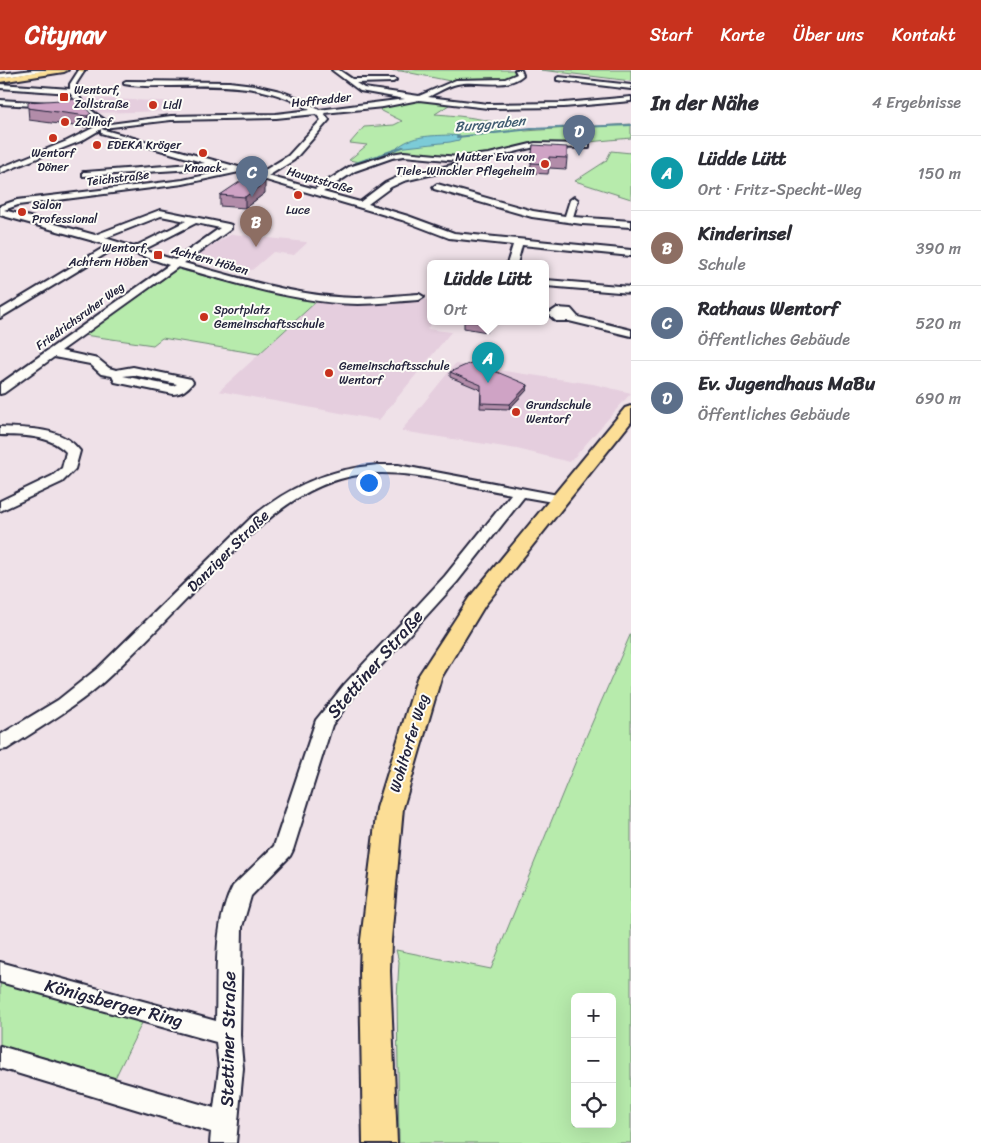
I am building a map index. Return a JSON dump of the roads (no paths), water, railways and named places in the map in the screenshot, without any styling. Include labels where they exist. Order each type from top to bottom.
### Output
[{"type":"main road","points":[[0,78],[47,71],[81,71]]},
{"type":"main road","name":"Wohltorfer Weg","points":[[380,1143],[375,971],[376,940],[390,808],[429,678],[476,602],[631,411]]},
{"type":"street","points":[[336,70],[362,90],[488,106],[525,107],[631,99]]},
{"type":"street","name":"Hoffredder","points":[[0,171],[103,128],[171,118],[257,117],[383,105],[417,98],[456,82],[497,82],[513,79],[520,75],[518,70]]},
{"type":"street","points":[[81,71],[73,84],[73,91],[79,104],[103,128]]},
{"type":"street","points":[[559,79],[631,87]]},
{"type":"street","points":[[349,81],[392,80]]},
{"type":"street","points":[[126,84],[250,84],[290,94],[324,116],[326,120],[291,158],[261,176]]},
{"type":"street","points":[[0,86],[73,91]]},
{"type":"street","points":[[0,102],[55,106]]},
{"type":"street","points":[[602,102],[619,111]]},
{"type":"street","points":[[69,105],[79,104]]},
{"type":"street","points":[[525,107],[531,112]]},
{"type":"street","name":"Hauptstraße","points":[[103,128],[123,136],[361,205],[452,236],[631,253]]},
{"type":"street","points":[[316,192],[352,169],[404,154],[458,159],[489,156],[535,145],[586,146]]},
{"type":"street","points":[[2,159],[21,162]]},
{"type":"street","points":[[86,174],[193,167],[215,163]]},
{"type":"street","points":[[361,205],[388,185],[401,179],[452,167]]},
{"type":"street","name":"Teichstraße","points":[[0,210],[17,203],[183,182],[240,170]]},
{"type":"street","points":[[437,188],[518,210],[568,219],[631,224]]},
{"type":"street","points":[[568,219],[574,200]]},
{"type":"street","name":"Achtern Höben","points":[[0,210],[261,288],[323,298],[358,301],[419,297]]},
{"type":"street","points":[[97,238],[160,213],[193,221]]},
{"type":"street","points":[[135,250],[193,221]]},
{"type":"street","name":"Friedrichsruher Weg","points":[[0,390],[228,227],[193,221]]},
{"type":"street","points":[[513,260],[518,243]]},
{"type":"street","points":[[0,315],[116,244]]},
{"type":"street","points":[[549,282],[631,290]]},
{"type":"street","points":[[549,314],[560,319],[570,318],[631,333]]},
{"type":"street","points":[[52,353],[94,362],[104,371],[116,374],[133,371],[187,382],[177,390],[173,390],[119,379],[116,374]]},
{"type":"street","points":[[0,431],[54,436],[66,442],[73,451],[68,469],[56,479],[0,507]]},
{"type":"street","name":"Danziger Straße","points":[[0,744],[64,704],[104,672],[271,508],[304,488],[352,471],[382,468],[398,469],[558,499]]},
{"type":"street","name":"Stettiner Straße","points":[[224,1133],[231,1068],[228,1035],[231,927],[241,892],[283,850],[323,724],[350,689],[451,578],[520,492]]},
{"type":"street","name":"Königsberger Ring","points":[[0,972],[228,1035]]},
{"type":"street","points":[[0,1057],[224,1133]]},
{"type":"water","points":[[449,135],[461,136],[459,140],[450,142],[397,148],[415,138]]},
{"type":"waterway","name":"Burggraben","points":[[457,137],[531,129],[631,125]]},
{"type":"waterway","name":"Burggraben","points":[[365,160],[403,147]]},
{"type":"waterway","name":"Burggraben","points":[[354,164],[368,159]]},
{"type":"place","name":"Wentorf, Zollstraße","points":[[64,97]]},
{"type":"place","name":"Lidl","points":[[153,105]]},
{"type":"place","name":"Zollhof","points":[[65,122]]},
{"type":"place","name":"Wentorf Döner","points":[[53,138]]},
{"type":"place","name":"EDEKA Kröger","points":[[97,145]]},
{"type":"place","name":"Knaack","points":[[203,153]]},
{"type":"place","name":"Ev. Jugendhaus MaBu","points":[[579,156]]},
{"type":"place","name":"Mutter Eva von Tiele-Winckler Pflegeheim","points":[[545,164]]},
{"type":"place","name":"Luce","points":[[298,195]]},
{"type":"place","name":"Rathaus Wentorf","points":[[252,197]]},
{"type":"place","name":"Salon Professional","points":[[22,212]]},
{"type":"place","name":"Kinderinsel","points":[[256,247]]},
{"type":"place","name":"Wentorf, Achtern Höben","points":[[158,255]]},
{"type":"place","name":"Sportplatz Gemeinschaftsschule","points":[[204,317]]},
{"type":"place","name":"Gemeinschaftsschule Wentorf","points":[[329,373]]},
{"type":"place","name":"Lüdde Lütt","points":[[488,383]]},
{"type":"place","name":"Grundschule Wentorf","points":[[516,412]]}]
